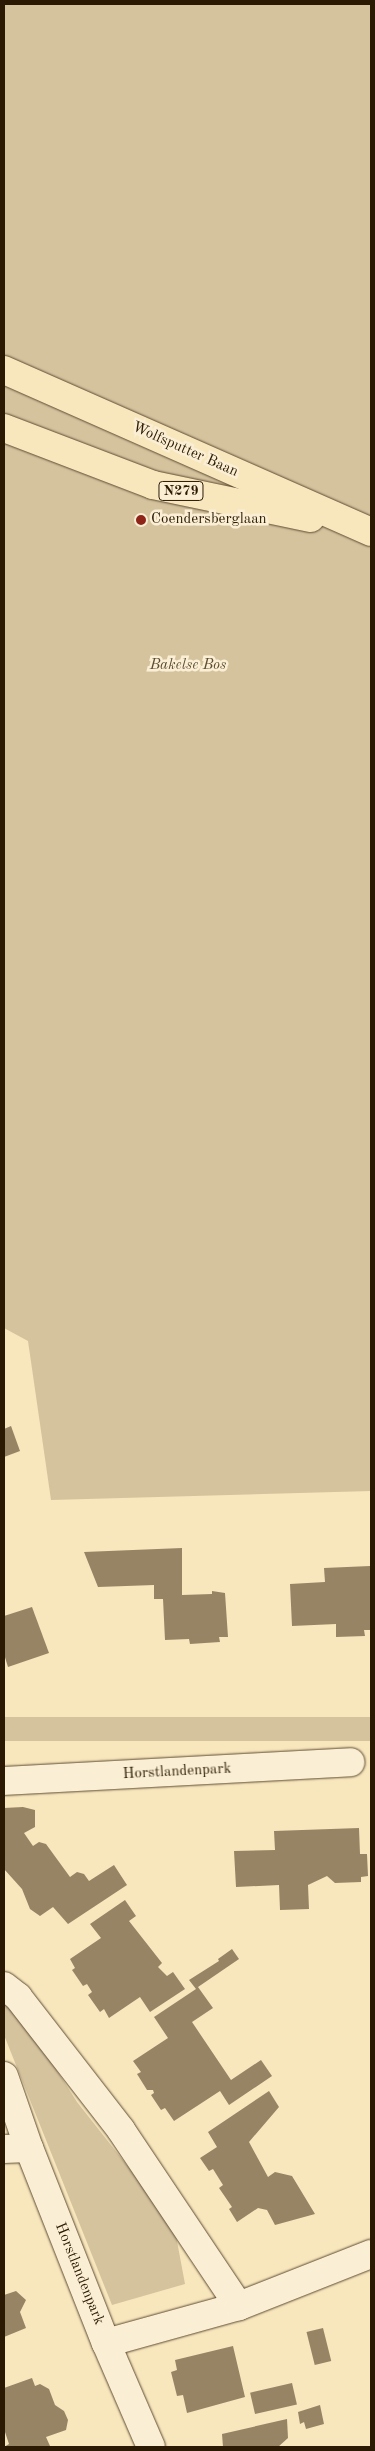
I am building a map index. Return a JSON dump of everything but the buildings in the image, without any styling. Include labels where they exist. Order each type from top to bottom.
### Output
[{"type":"main road","name":"Wolfsputter Baan","points":[[4,370],[368,531]]},
{"type":"main road","name":"Wolfsputter Baan","points":[[4,428],[153,485],[368,531]]},
{"type":"street","name":"Horstlandenpark","points":[[4,1781],[350,1762]]},
{"type":"street","points":[[4,1986],[18,1997],[121,2130],[239,2306]]},
{"type":"street","name":"Horstlandenpark","points":[[4,2076],[16,2149],[106,2343],[239,2306],[371,2254]]},
{"type":"street","points":[[106,2343],[151,2447]]},
{"type":"green space","name":"Bakelse Bos","points":[[4,4],[371,4],[371,1491],[51,1500],[28,1341],[4,1328]]},
{"type":"green space","points":[[4,1717],[371,1717],[371,1741],[4,1741]]},
{"type":"green space","points":[[4,2001],[40,2044],[77,2102],[174,2225],[185,2284],[112,2305],[4,2035]]},
{"type":"place","name":"Coendersberglaan","points":[[141,520]]}]
